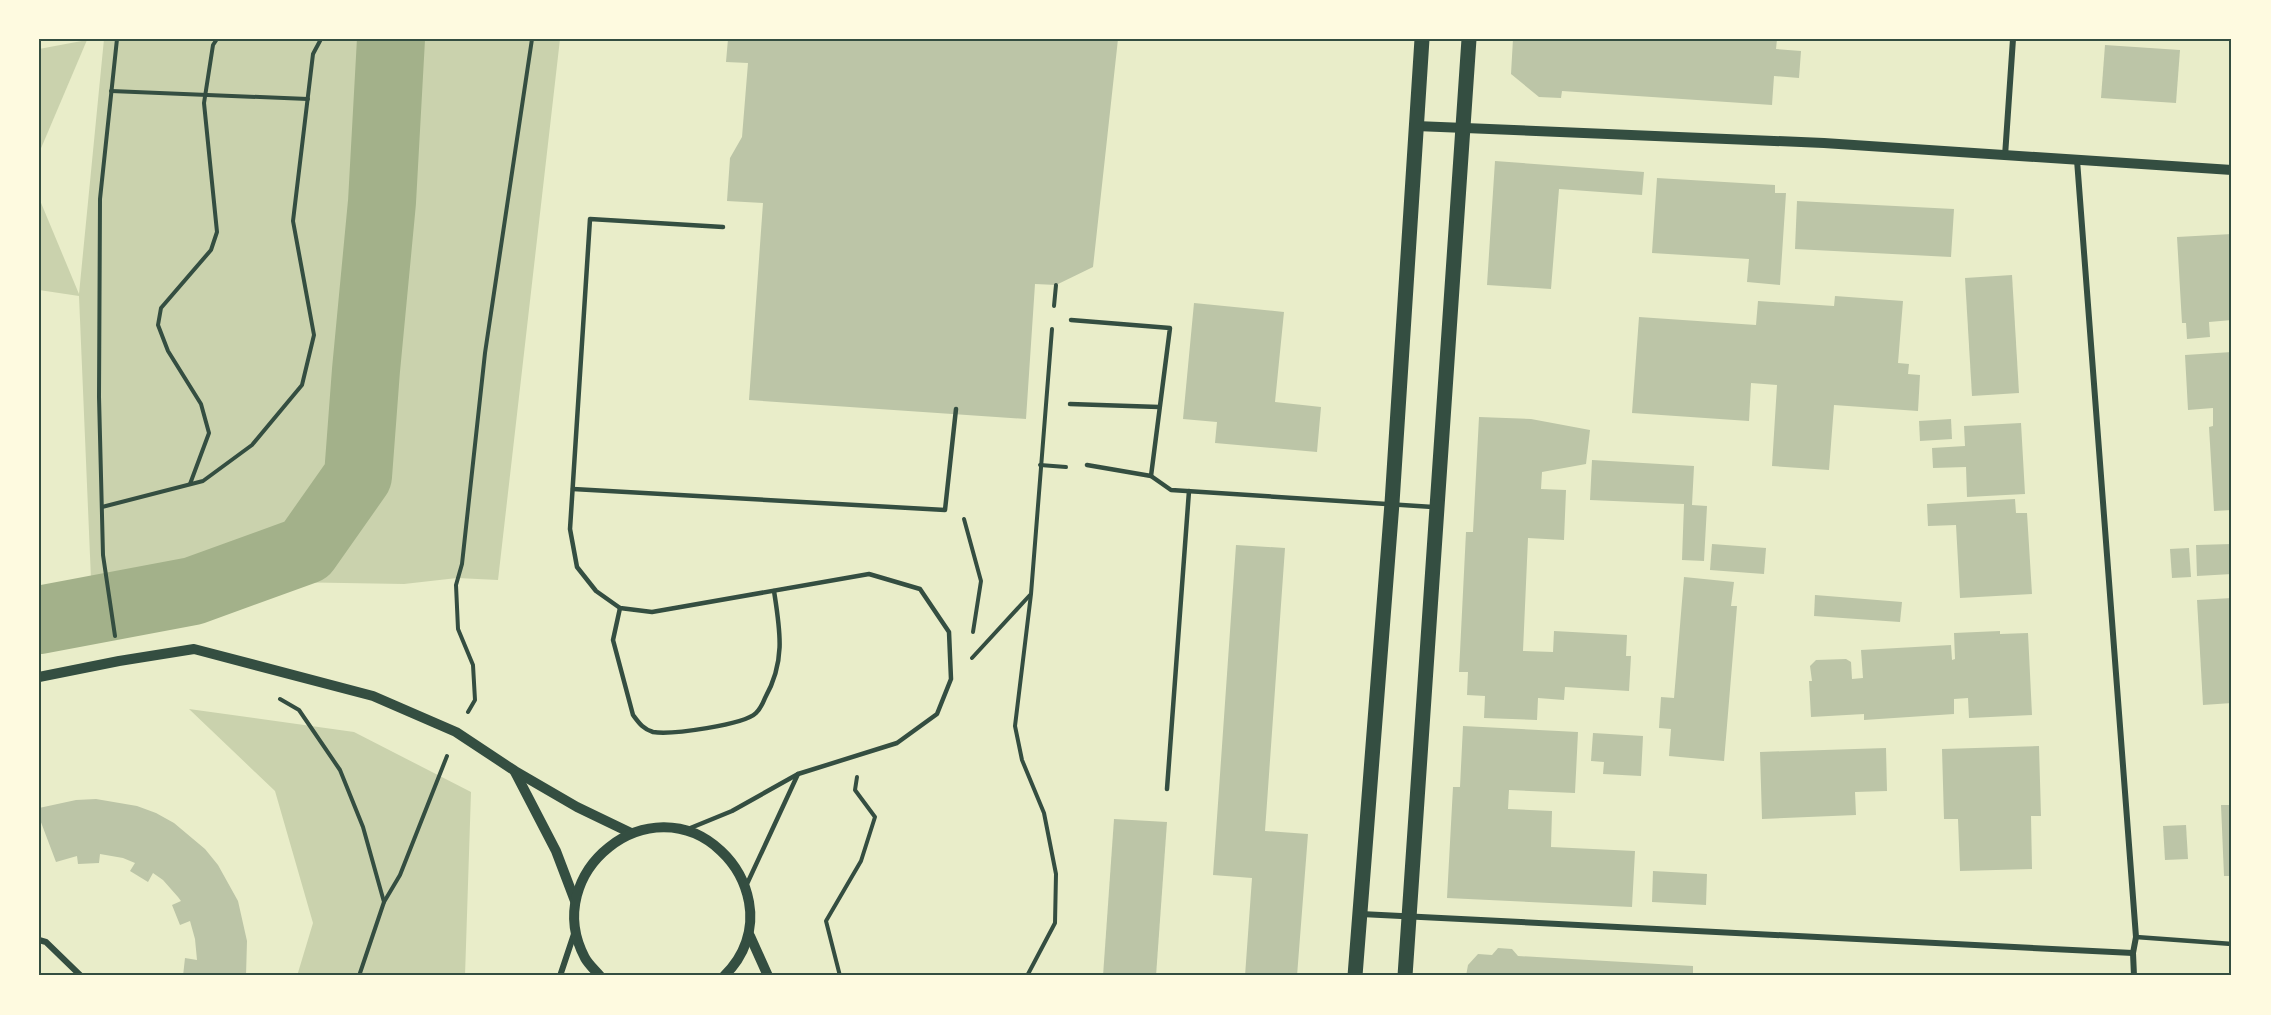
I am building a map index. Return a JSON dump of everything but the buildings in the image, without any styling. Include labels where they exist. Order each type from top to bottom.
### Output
[{"type":"main road","points":[[1355,976],[1392,503],[1422,39]]},
{"type":"main road","points":[[1405,976],[1439,508],[1469,39]]},
{"type":"street","points":[[2005,156],[2013,39]]},
{"type":"street","points":[[1416,126],[1824,143],[2232,170]]},
{"type":"street","points":[[2077,160],[2136,937],[2133,953],[2134,976]]},
{"type":"street","points":[[39,677],[194,649],[382,700],[456,732],[515,771],[577,807],[631,833]]},
{"type":"street","points":[[515,771],[556,851],[575,901],[576,931],[586,959],[600,976]]},
{"type":"street","points":[[575,901],[585,873],[603,850],[631,833],[657,827],[686,830],[712,842],[732,861],[746,886],[751,914],[750,936],[733,968],[724,976]]},
{"type":"street","points":[[1361,914],[2133,953]]},
{"type":"street","points":[[560,976],[576,931]]},
{"type":"street","points":[[750,936],[768,976]]},
{"type":"street","points":[[39,939],[46,942],[81,976]]},
{"type":"lane","points":[[686,830],[732,810],[798,774],[897,743],[937,714],[951,679],[950,632],[920,589],[869,574],[652,612],[620,608],[596,591],[577,567],[570,529],[590,219],[723,227]]},
{"type":"lane","points":[[1071,320],[1170,328],[1151,476]]},
{"type":"lane","points":[[1070,404],[1159,406]]},
{"type":"lane","points":[[573,489],[945,510],[956,409]]},
{"type":"lane","points":[[1087,465],[1151,476],[1171,490],[1392,503],[1439,508]]},
{"type":"lane","points":[[1167,789],[1189,491]]},
{"type":"lane","points":[[620,608],[613,640],[633,715],[640,725],[652,731],[673,734],[746,720],[757,713],[776,680],[781,640],[774,591]]},
{"type":"lane","points":[[746,886],[798,774]]},
{"type":"lane","points":[[2136,937],[2232,944]]},
{"type":"path","points":[[113,625],[103,555],[99,397],[100,199],[117,39]]},
{"type":"path","points":[[189,484],[209,433],[201,405],[168,351],[158,325],[161,308],[211,250],[217,232],[204,103],[213,45],[217,39]]},
{"type":"path","points":[[102,507],[203,481],[252,445],[302,385],[314,334],[292,221],[313,54],[321,39]]},
{"type":"path","points":[[456,585],[462,564],[485,353],[532,39]]},
{"type":"path","points":[[111,91],[206,93],[308,99]]},
{"type":"path","points":[[1053,308],[1056,285]]},
{"type":"path","points":[[1027,976],[1054,923],[1056,874],[1044,813],[1022,760],[1015,726],[1031,594],[1052,319]]},
{"type":"path","points":[[967,663],[1031,594]]},
{"type":"path","points":[[271,694],[299,710],[340,770],[363,827],[384,902],[359,976]]},
{"type":"green space","points":[[104,39],[560,39],[498,580],[457,578],[404,584],[91,579],[79,296],[39,290],[39,198],[79,294]]},
{"type":"green space","points":[[87,40],[39,153],[39,49]]},
{"type":"green space","points":[[189,709],[354,732],[471,792],[465,976],[297,976],[313,923],[275,791]]},
{"type":"waterway","points":[[39,620],[193,591],[306,550],[358,476],[382,202],[391,39]]}]
